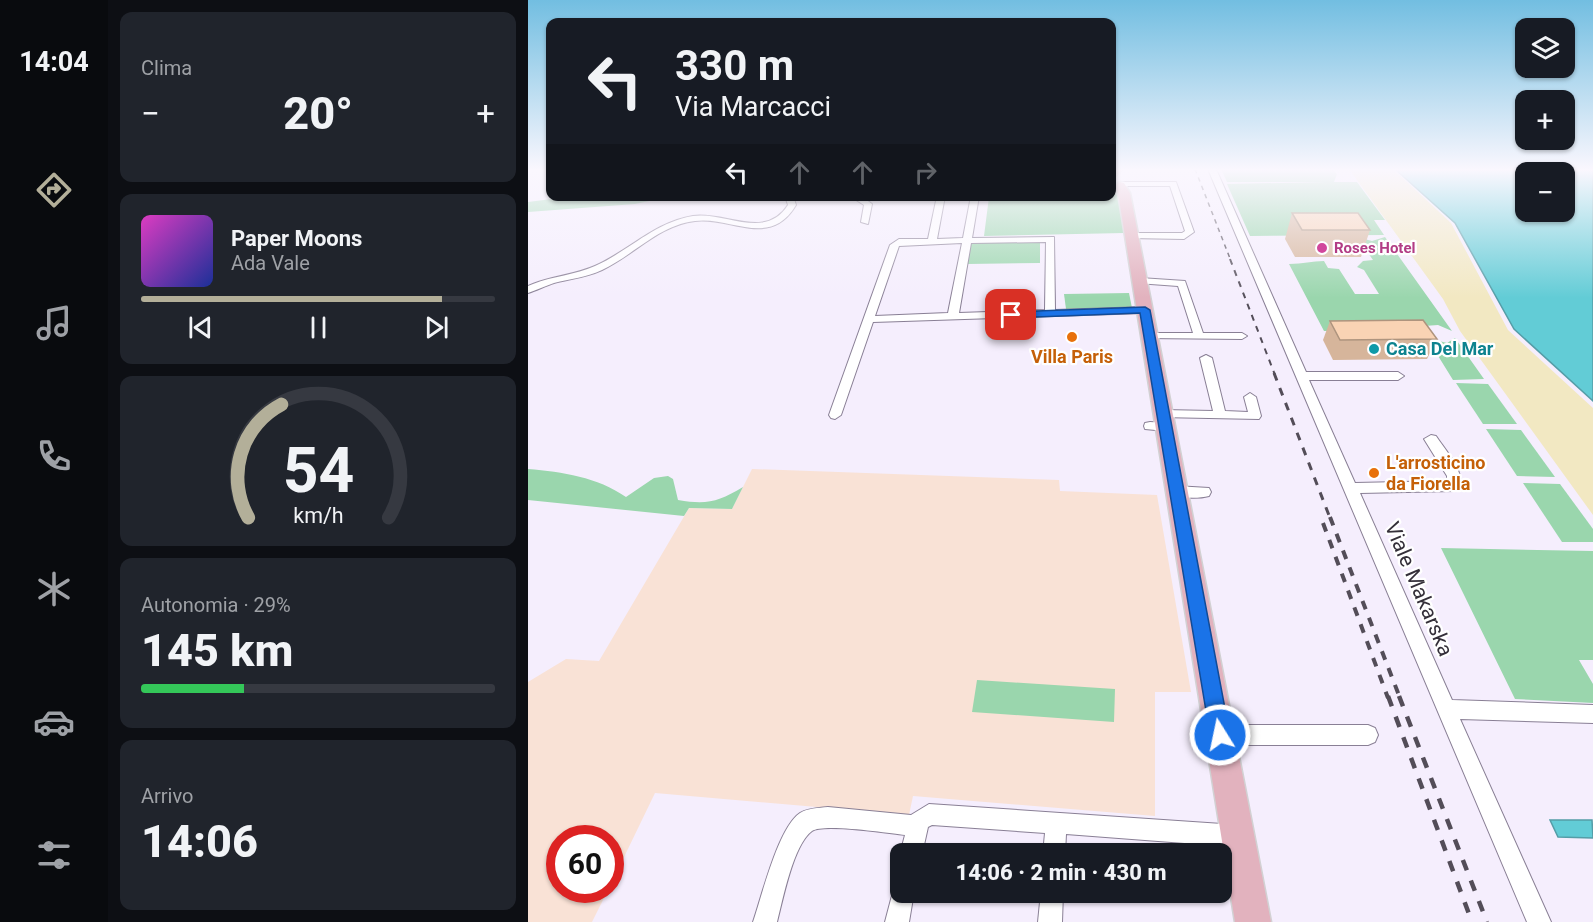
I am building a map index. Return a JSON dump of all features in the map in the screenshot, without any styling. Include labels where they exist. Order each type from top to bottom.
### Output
[{"type":"main road","points":[[1126,212],[1145,310],[1159,423],[1176,491],[1253,922]]},
{"type":"street","points":[[528,290],[544,282],[597,268],[655,231],[678,222],[706,217],[747,226],[766,224],[786,212]]},
{"type":"street","points":[[865,222],[867,212]]},
{"type":"street","points":[[932,240],[938,212]]},
{"type":"street","points":[[953,316],[972,212]]},
{"type":"street","points":[[1132,236],[1184,236],[1190,232],[1183,212]]},
{"type":"street","name":"Viale Makarska","points":[[1231,212],[1539,922]]},
{"type":"street","points":[[835,415],[896,244],[905,240],[1051,239],[1050,314]]},
{"type":"street","points":[[1140,281],[1182,283],[1199,336]]},
{"type":"street","points":[[870,319],[1145,310]]},
{"type":"street","points":[[1149,336],[1242,336]]},
{"type":"street","points":[[1206,358],[1220,415]]},
{"type":"street","points":[[1302,376],[1398,376]]},
{"type":"street","points":[[1159,423],[1220,415],[1255,416],[1250,397]]},
{"type":"street","points":[[1350,488],[1454,486],[1455,478],[1431,439]]},
{"type":"street","points":[[1176,491],[1204,492]]},
{"type":"street","points":[[1446,709],[1593,714]]},
{"type":"street","points":[[1220,735],[1368,735]]},
{"type":"street","points":[[914,843],[919,822],[929,814],[1237,836]]},
{"type":"street","points":[[765,922],[795,837],[809,820],[825,817],[919,822]]},
{"type":"street","points":[[1055,843],[1056,822]]},
{"type":"street","points":[[897,922],[901,903]]},
{"type":"street","points":[[1050,922],[1051,903]]},
{"type":"shaded area","points":[[752,469],[1059,480],[1060,491],[1157,495],[1191,692],[1155,692],[1155,816],[913,796],[909,815],[655,793],[624,857],[624,825],[546,825],[546,903],[602,903],[592,922],[528,922],[528,682],[566,659],[599,661],[689,508],[732,509]]},
{"type":"green space","points":[[987,212],[1121,212],[1124,233],[984,236]]},
{"type":"green space","points":[[1239,212],[1379,212],[1385,220],[1374,220],[1384,235],[1250,236]]},
{"type":"green space","points":[[1357,237],[1372,241],[1385,237],[1452,331],[1438,325],[1424,326],[1420,330],[1324,331],[1289,264],[1324,261],[1328,268],[1339,269],[1355,294],[1379,294],[1364,270],[1357,267],[1363,261],[1373,260]]},
{"type":"green space","points":[[1040,240],[1040,263],[967,264],[971,241]]},
{"type":"green space","points":[[1129,293],[1132,308],[1066,309],[1064,294]]},
{"type":"green space","points":[[1427,338],[1447,343],[1455,338],[1484,379],[1453,380]]},
{"type":"green space","points":[[1456,383],[1488,384],[1517,424],[1483,424]]},
{"type":"green space","points":[[1486,429],[1521,430],[1555,477],[1517,476]]},
{"type":"green space","points":[[528,469],[591,480],[626,497],[654,478],[668,476],[673,479],[678,500],[712,501],[743,487],[732,509],[689,508],[684,516],[528,500]]},
{"type":"green space","points":[[1523,483],[1560,484],[1593,529],[1593,542],[1562,542]]},
{"type":"green space","points":[[1441,548],[1593,551],[1593,660],[1579,660],[1593,684],[1593,703],[1515,699]]},
{"type":"green space","points":[[977,680],[1115,689],[1114,722],[972,712]]},
{"type":"sand","points":[[1380,212],[1439,212],[1451,223],[1508,330],[1593,408],[1593,515],[1460,331],[1443,299]]},
{"type":"water","points":[[1443,212],[1515,212],[1515,222],[1575,222],[1575,212],[1593,212],[1593,401],[1514,329],[1455,223]]},
{"type":"water","points":[[1550,820],[1592,820],[1593,838],[1558,837]]},
{"type":"building","points":[[1292,213],[1358,213],[1370,230],[1302,230]]},
{"type":"building","points":[[1423,320],[1437,339],[1340,340],[1330,321]]},
{"type":"railway","points":[[1212,212],[1231,261]]},
{"type":"railway","points":[[1230,259],[1275,375]]},
{"type":"railway","points":[[1274,373],[1330,518]]},
{"type":"railway","points":[[1330,517],[1400,698]]},
{"type":"railway","points":[[1323,523],[1388,698]]},
{"type":"railway","points":[[1388,696],[1472,922]]},
{"type":"railway","points":[[1399,696],[1487,922]]},
{"type":"place","name":"Roses Hotel","points":[[1322,248]]},
{"type":"place","name":"Villa Paris","points":[[1072,337]]},
{"type":"place","name":"Casa Del Mar","points":[[1374,349]]},
{"type":"place","name":"L'arrosticino da Fiorella","points":[[1374,473]]},
{"type":"route","points":[[1011,315],[1145,310],[1220,735]]}]
